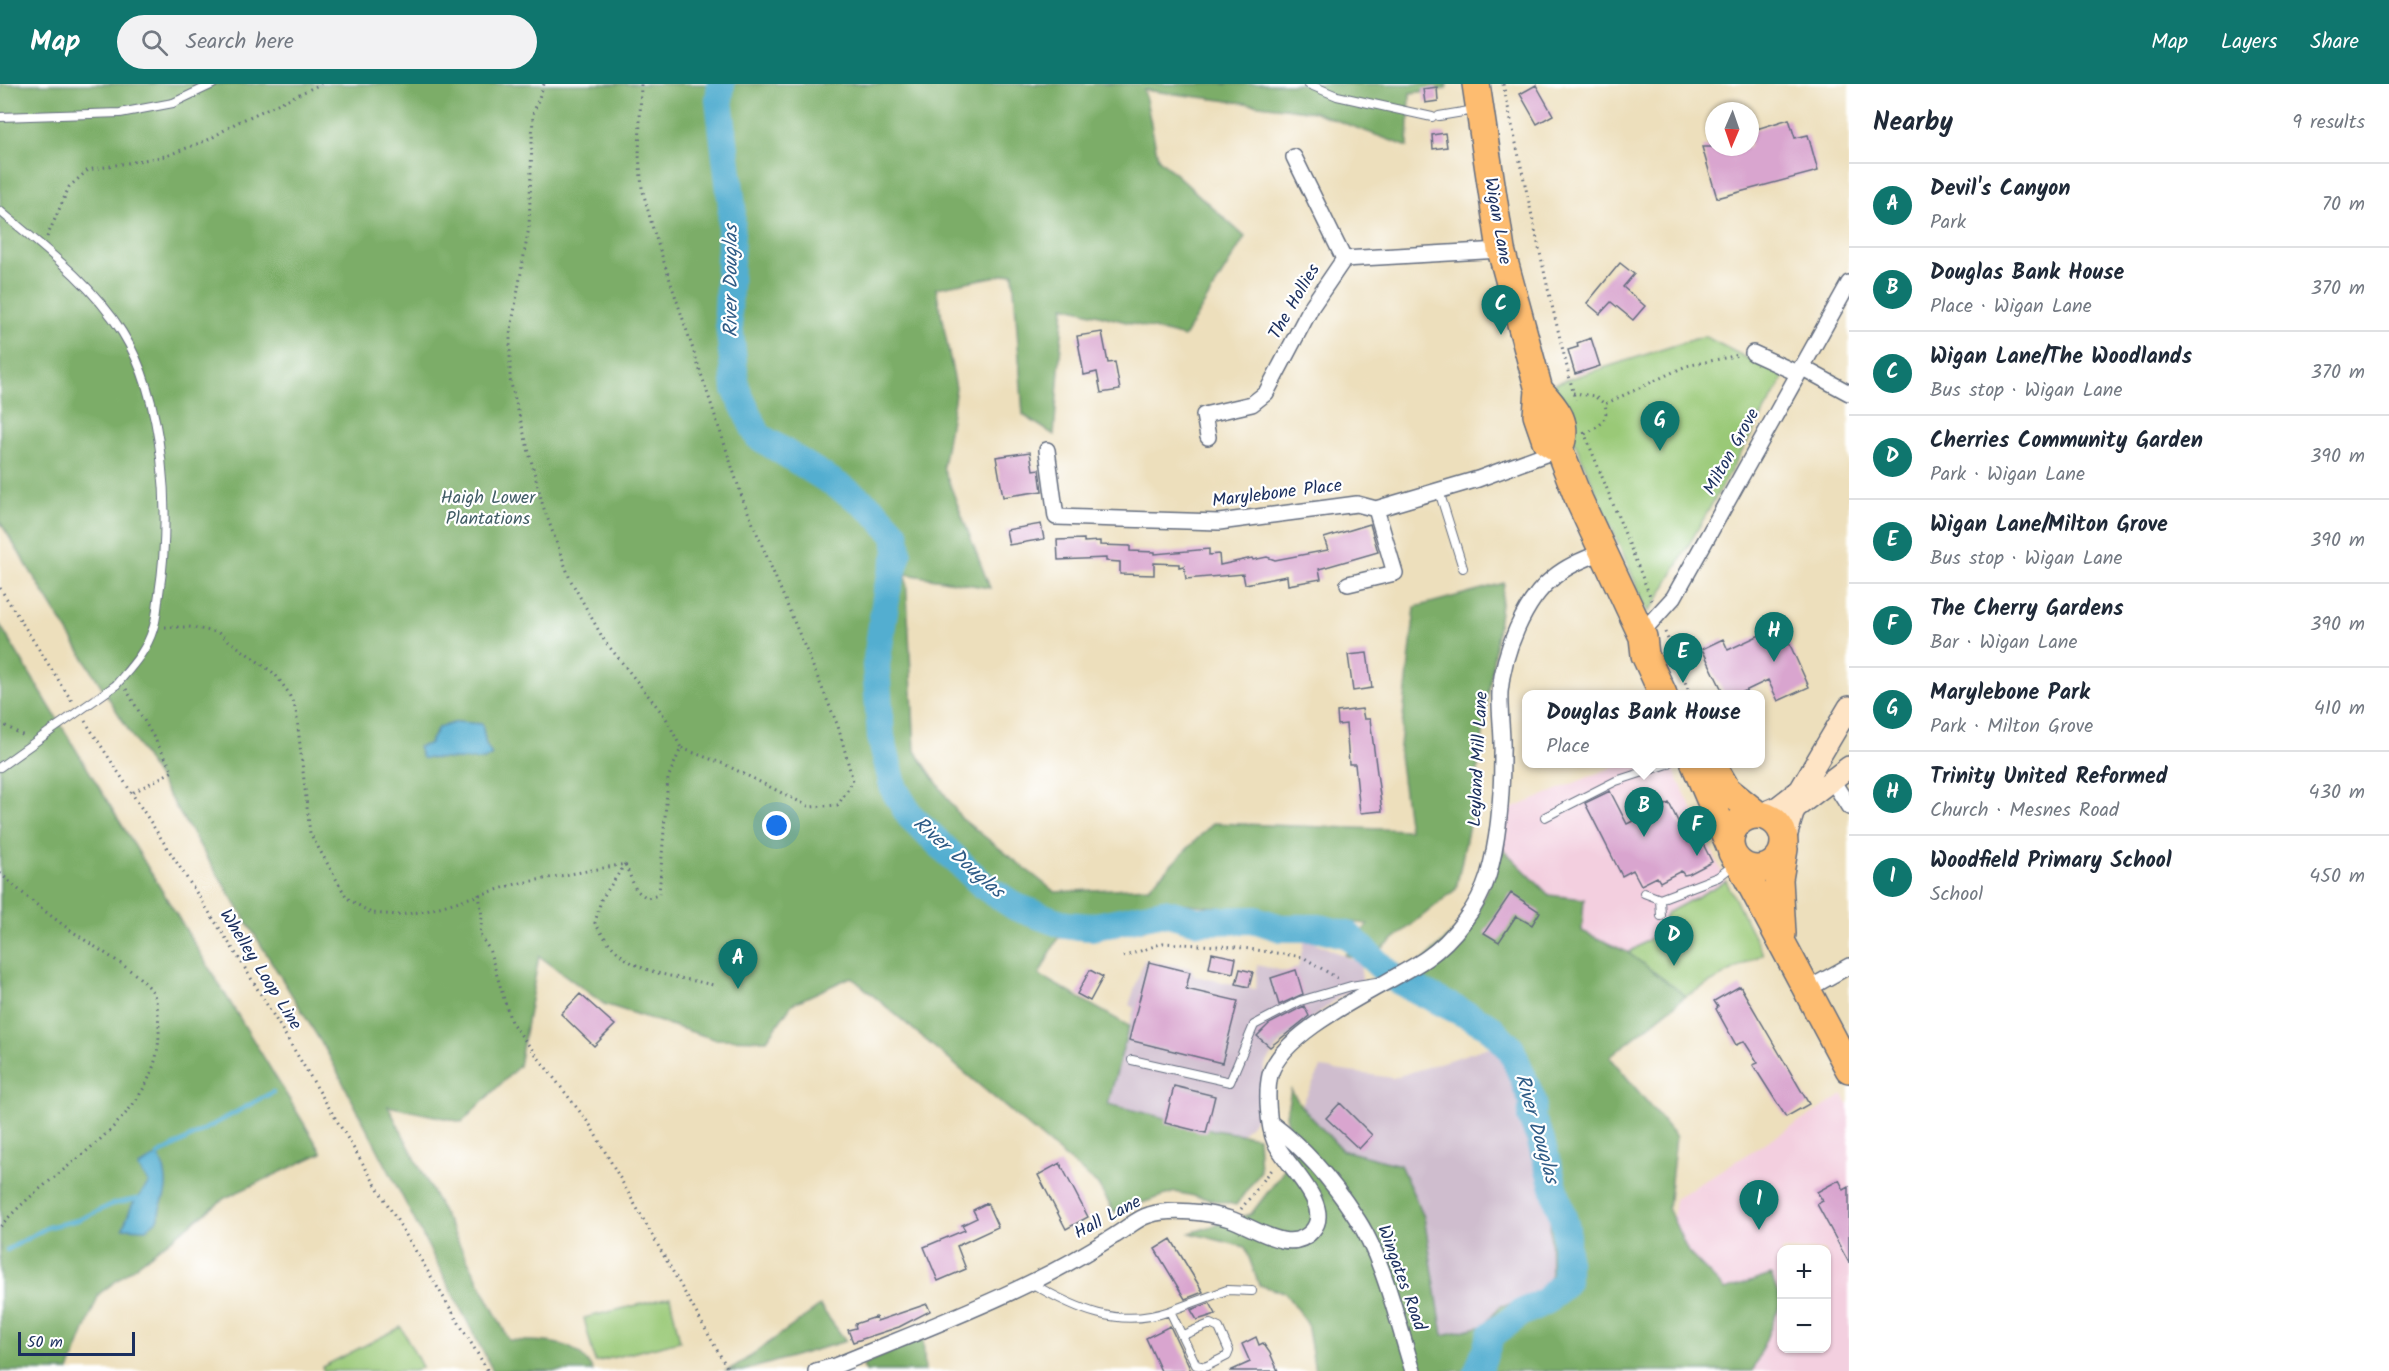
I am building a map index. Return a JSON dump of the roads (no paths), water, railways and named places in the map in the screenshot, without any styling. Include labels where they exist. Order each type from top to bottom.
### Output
[{"type":"highway","name":"Wigan Lane","points":[[1480,92],[1501,250],[1539,390],[1557,410],[1565,435],[1559,449],[1603,552],[1659,649],[1678,690]]},
{"type":"highway","name":"Wigan Lane","points":[[1648,629],[1645,655],[1661,690]]},
{"type":"highway","points":[[1697,768],[1734,854],[1849,1070]]},
{"type":"highway","points":[[1714,768],[1727,790],[1759,815],[1774,820],[1779,826],[1784,845],[1779,901],[1784,945]]},
{"type":"highway","points":[[1734,854],[1734,828],[1740,821],[1759,815]]},
{"type":"highway","points":[[1734,854],[1755,869],[1765,868],[1780,858],[1784,845]]},
{"type":"main road","points":[[1784,845],[1797,800],[1822,749],[1849,707]]},
{"type":"main road","points":[[1759,815],[1797,800],[1841,773]]},
{"type":"street","points":[[1294,157],[1344,259]]},
{"type":"street","name":"The Hollies","points":[[1208,436],[1204,415],[1252,404],[1266,393],[1312,306],[1344,259],[1501,250]]},
{"type":"street","name":"Milton Grove","points":[[1648,629],[1674,597],[1849,283]]},
{"type":"street","points":[[1752,352],[1849,393]]},
{"type":"street","name":"Marylebone Place","points":[[1047,450],[1056,517],[1219,522],[1357,504],[1376,509],[1439,491],[1559,449]]},
{"type":"street","points":[[1348,584],[1395,573],[1376,509]]},
{"type":"street","name":"Leyland Mill Lane","points":[[1272,1124],[1270,1074],[1282,1054],[1312,1026],[1430,956],[1474,907],[1488,877],[1497,825],[1502,755],[1500,690],[1521,618],[1542,587],[1554,577],[1603,552]]},
{"type":"street","points":[[1822,749],[1830,764],[1841,773],[1849,807]]},
{"type":"street","points":[[1806,990],[1849,966]]},
{"type":"street","name":"Hall Lane","points":[[816,1371],[835,1366],[1030,1283],[1148,1215],[1192,1211],[1232,1219],[1263,1235],[1284,1240],[1305,1237],[1311,1233],[1318,1218],[1317,1206],[1274,1141],[1272,1124]]},
{"type":"street","name":"Wingates Road","points":[[1272,1124],[1295,1142],[1356,1217],[1390,1297],[1413,1371]]},
{"type":"lane","points":[[0,117],[120,113],[173,103],[213,84]]},
{"type":"lane","points":[[1308,84],[1337,96],[1435,117],[1480,92]]},
{"type":"lane","points":[[0,211],[84,286],[123,333],[148,391],[159,444],[165,512],[162,577],[154,627],[143,654],[116,686],[0,767]]},
{"type":"lane","points":[[1439,491],[1463,568]]},
{"type":"lane","points":[[1545,817],[1616,781],[1656,768]]},
{"type":"lane","points":[[1644,892],[1660,898],[1718,877],[1734,854]]},
{"type":"lane","points":[[1660,898],[1661,916]]},
{"type":"lane","points":[[1132,1060],[1230,1082],[1254,1025],[1300,1001],[1351,986],[1395,977]]},
{"type":"lane","points":[[1030,1283],[1059,1299],[1110,1317],[1134,1318],[1170,1311],[1227,1290],[1252,1291]]},
{"type":"lane","points":[[1170,1311],[1196,1365],[1205,1367],[1227,1356],[1229,1351],[1219,1328],[1210,1324],[1183,1335]]},
{"type":"water","points":[[457,722],[482,724],[486,745],[492,755],[484,760],[422,758],[418,747],[429,744],[438,728]]},
{"type":"water","points":[[158,1155],[166,1178],[159,1218],[146,1229],[123,1228],[132,1205],[149,1183],[138,1167]]},
{"type":"waterway","name":"River Douglas","points":[[721,84],[719,100],[732,206],[728,314],[736,389],[758,436],[851,494],[875,512],[896,535],[898,553],[887,591],[876,666],[881,737],[894,789],[910,816],[984,886],[1016,907],[1065,925],[1091,927],[1164,912],[1197,921],[1256,920],[1281,928],[1320,928],[1348,935],[1393,978],[1489,1026],[1511,1049],[1533,1102],[1531,1117],[1540,1138],[1566,1228],[1566,1281],[1546,1301],[1521,1313],[1491,1335],[1478,1371]]},
{"type":"waterway","points":[[158,1155],[273,1092]]},
{"type":"waterway","points":[[7,1250],[48,1227],[78,1220],[113,1204],[137,1199]]},
{"type":"place","name":"Wigan Lane/The Woodlands","points":[[1501,335]]},
{"type":"place","name":"Marylebone Park","points":[[1660,451]]},
{"type":"place","name":"Trinity United Reformed","points":[[1774,662]]},
{"type":"place","name":"Wigan Lane/Milton Grove","points":[[1683,683]]},
{"type":"place","name":"Douglas Bank House","points":[[1644,837]]},
{"type":"place","name":"The Cherry Gardens","points":[[1697,856]]},
{"type":"place","name":"Cherries Community Garden","points":[[1674,966]]},
{"type":"place","name":"Devil's Canyon","points":[[738,989]]},
{"type":"place","name":"Woodfield Primary School","points":[[1759,1230]]},
{"type":"park label","name":"Haigh Lower Plantations","points":[[488,508]]}]
